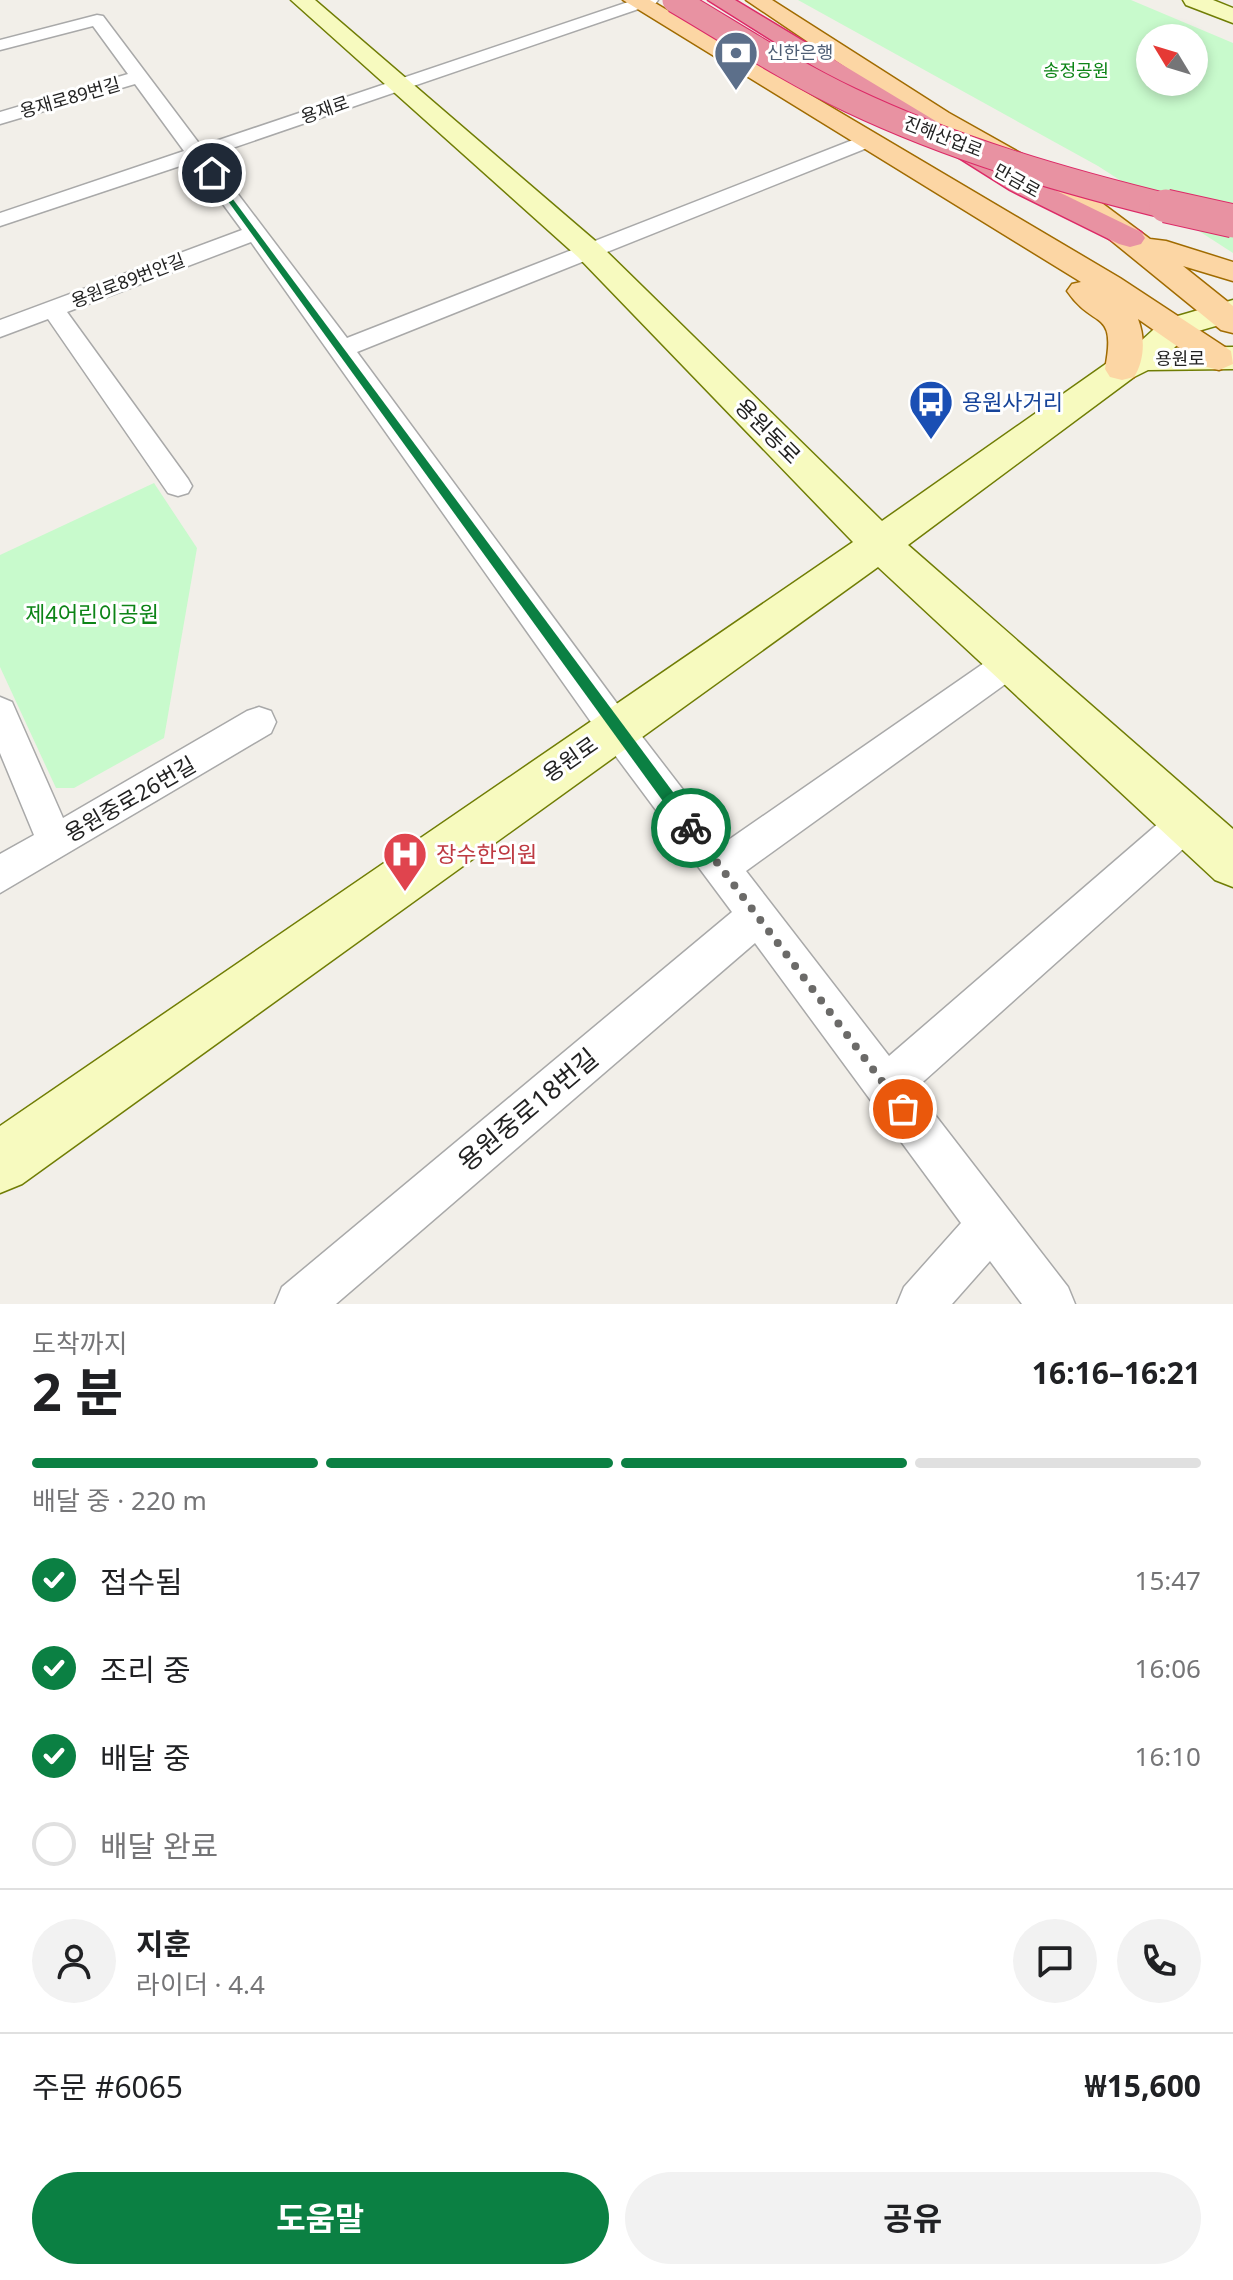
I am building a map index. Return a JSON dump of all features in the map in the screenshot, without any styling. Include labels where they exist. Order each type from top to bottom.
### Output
[{"type":"highway","name":"진해산업로","points":[[675,0],[807,78],[915,128],[1068,179],[1233,221]]},
{"type":"highway","points":[[719,0],[752,8]]},
{"type":"main road","name":"용원동로","points":[[302,0],[589,251],[880,544],[1233,862]]},
{"type":"main road","points":[[1194,0],[1233,16]]},
{"type":"main road","points":[[641,1],[963,195],[1226,359]]},
{"type":"main road","points":[[752,8],[1069,192],[1229,315]]},
{"type":"main road","points":[[963,195],[1005,237],[1123,322],[1132,364]]},
{"type":"main road","points":[[1130,238],[1233,272]]},
{"type":"main road","points":[[1176,327],[1229,315]]},
{"type":"main road","name":"용원로","points":[[0,1162],[880,544],[1132,364],[1176,327]]},
{"type":"main road","name":"용원로","points":[[1132,364],[1226,359]]},
{"type":"street","name":"용재로","points":[[0,220],[641,1]]},
{"type":"street","points":[[0,45],[97,20],[342,349],[615,728],[1051,1304]]},
{"type":"street","name":"용재로89번길","points":[[0,118],[139,77]]},
{"type":"street","points":[[342,349],[870,140]]},
{"type":"street","name":"용원로89번안길","points":[[0,329],[255,233]]},
{"type":"street","points":[[53,309],[178,486]]},
{"type":"street","points":[[721,867],[1011,662]]},
{"type":"street","points":[[0,712],[55,842]]},
{"type":"street","name":"용원중로26번길","points":[[0,875],[259,722]]},
{"type":"street","points":[[886,1086],[1188,821]]},
{"type":"street","name":"용원중로18번길","points":[[299,1304],[757,916]]},
{"type":"street","points":[[921,1304],[991,1224]]},
{"type":"green space","name":"송정공원","points":[[798,0],[1131,0],[1188,24],[1136,24],[1136,96],[1208,96],[1208,32],[1233,43],[1233,253],[1098,166]]},
{"type":"green space","name":"제4어린이공원","points":[[154,483],[197,548],[164,738],[74,788],[56,788],[0,667],[0,555]]},
{"type":"way so far","points":[[691,828],[903,1109]]},
{"type":"place","name":"신한은행","points":[[736,92]]},
{"type":"place","name":"용원사거리","points":[[931,441]]},
{"type":"place","name":"장수한의원","points":[[405,893]]},
{"type":"route","points":[[212,173],[691,828]]}]
